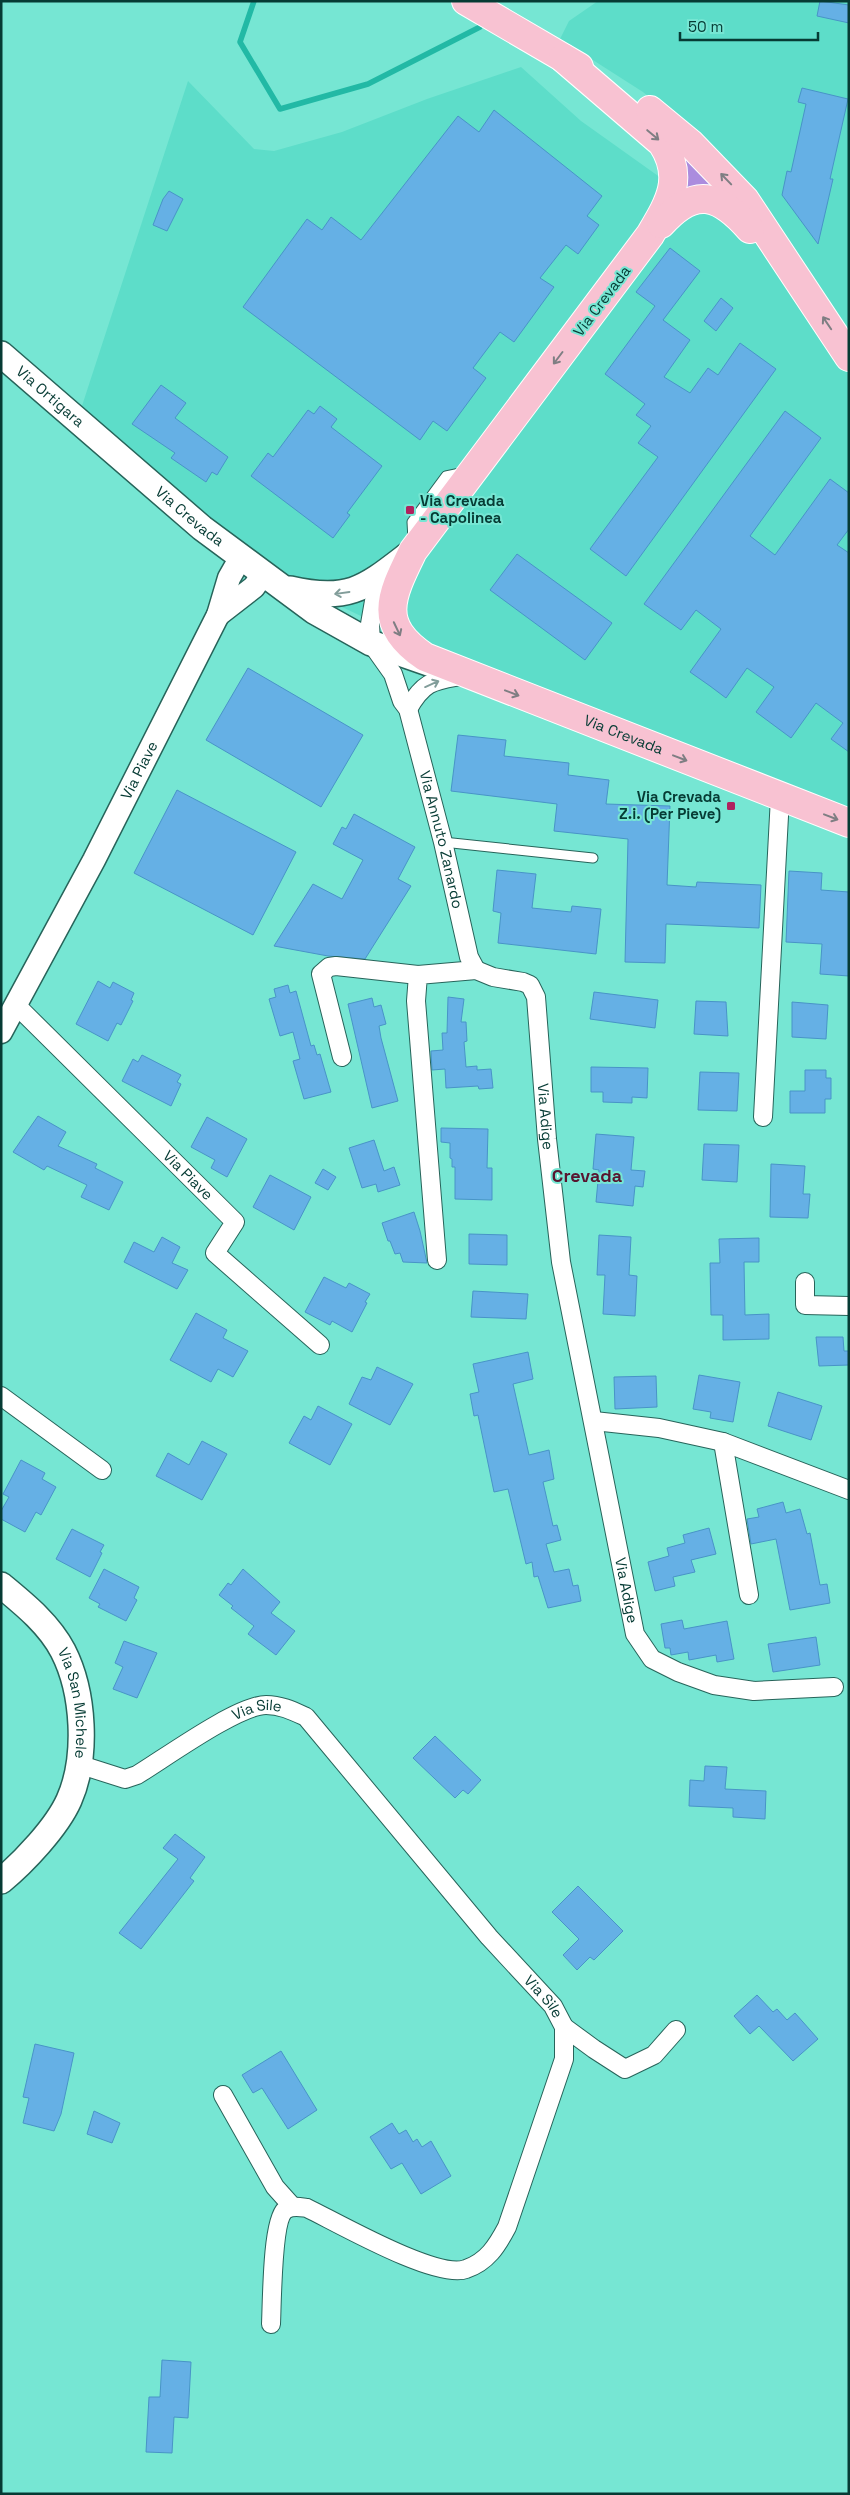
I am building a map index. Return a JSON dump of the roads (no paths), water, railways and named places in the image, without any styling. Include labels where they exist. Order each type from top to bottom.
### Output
[{"type":"main road","name":"Via Crevada","points":[[466,1],[649,109],[690,143],[745,200],[849,356]]},
{"type":"main road","name":"Via Crevada","points":[[563,58],[662,143],[669,154],[674,181],[672,194],[650,236],[413,551],[393,592],[391,607],[394,625],[401,637],[425,657],[849,823]]},
{"type":"main road","points":[[650,236],[681,205],[702,198],[713,200],[735,212],[804,290]]},
{"type":"main road","name":"Via Ortigara","points":[[1,354],[99,440]]},
{"type":"main road","name":"Via Crevada","points":[[99,440],[202,528],[314,611],[371,644],[398,655],[467,675]]},
{"type":"main road","name":"Via Crevada","points":[[285,588],[318,595],[352,592],[376,580],[413,551]]},
{"type":"main road","name":"Via San Michele","points":[[1,1584],[35,1613],[63,1649],[76,1680],[82,1716],[78,1764],[69,1800],[22,1864],[1,1881]]},
{"type":"street","name":"Via Crevada","points":[[371,644],[370,624],[374,601],[383,587],[413,551]]},
{"type":"street","name":"Via Piave","points":[[1,1032],[94,860],[218,615],[229,578],[241,557]]},
{"type":"street","name":"Via Piave","points":[[218,615],[254,587],[263,574]]},
{"type":"street","name":"Via Annuto Zanardo","points":[[371,644],[393,674],[402,701],[408,709],[443,842],[469,957],[476,970]]},
{"type":"street","points":[[408,709],[418,692],[434,681],[467,675]]},
{"type":"street","points":[[763,1117],[780,797]]},
{"type":"street","name":"Via Adige","points":[[342,1057],[321,974],[329,967],[336,966],[418,975],[476,970],[493,977],[523,982],[530,986],[536,997],[547,1138],[561,1262],[635,1634],[652,1659],[678,1672],[714,1685],[754,1692],[834,1687]]},
{"type":"street","points":[[418,975],[416,1001],[437,1260]]},
{"type":"street","name":"Via Piave","points":[[16,1005],[236,1222],[215,1253],[320,1345]]},
{"type":"street","points":[[805,1282],[805,1305],[849,1306]]},
{"type":"street","points":[[1,1396],[102,1470]]},
{"type":"street","points":[[594,1421],[659,1428],[723,1442],[849,1490]]},
{"type":"street","points":[[723,1442],[749,1595]]},
{"type":"street","name":"Via Sile","points":[[78,1764],[125,1779],[138,1775],[243,1710],[265,1705],[288,1708],[306,1717],[488,1937],[553,2006],[564,2027],[564,2059],[507,2227],[496,2248],[482,2261],[464,2270],[443,2270],[421,2263],[307,2208],[292,2206]]},
{"type":"street","points":[[564,2027],[625,2069],[654,2056],[676,2030]]},
{"type":"street","points":[[223,2095],[275,2187],[292,2206],[284,2210],[279,2219],[276,2236],[271,2324]]},
{"type":"lane","points":[[443,842],[593,858]]},
{"type":"waterway","points":[[254,1],[240,42],[280,109],[368,84],[480,27],[484,20]]},
{"type":"place","name":"Via Crevada - Capolinea","points":[[410,510]]},
{"type":"place","name":"Via Crevada Z.i. (Per Pieve)","points":[[731,806]]},
{"type":"district","name":"Crevada","points":[[587,1176]]}]
